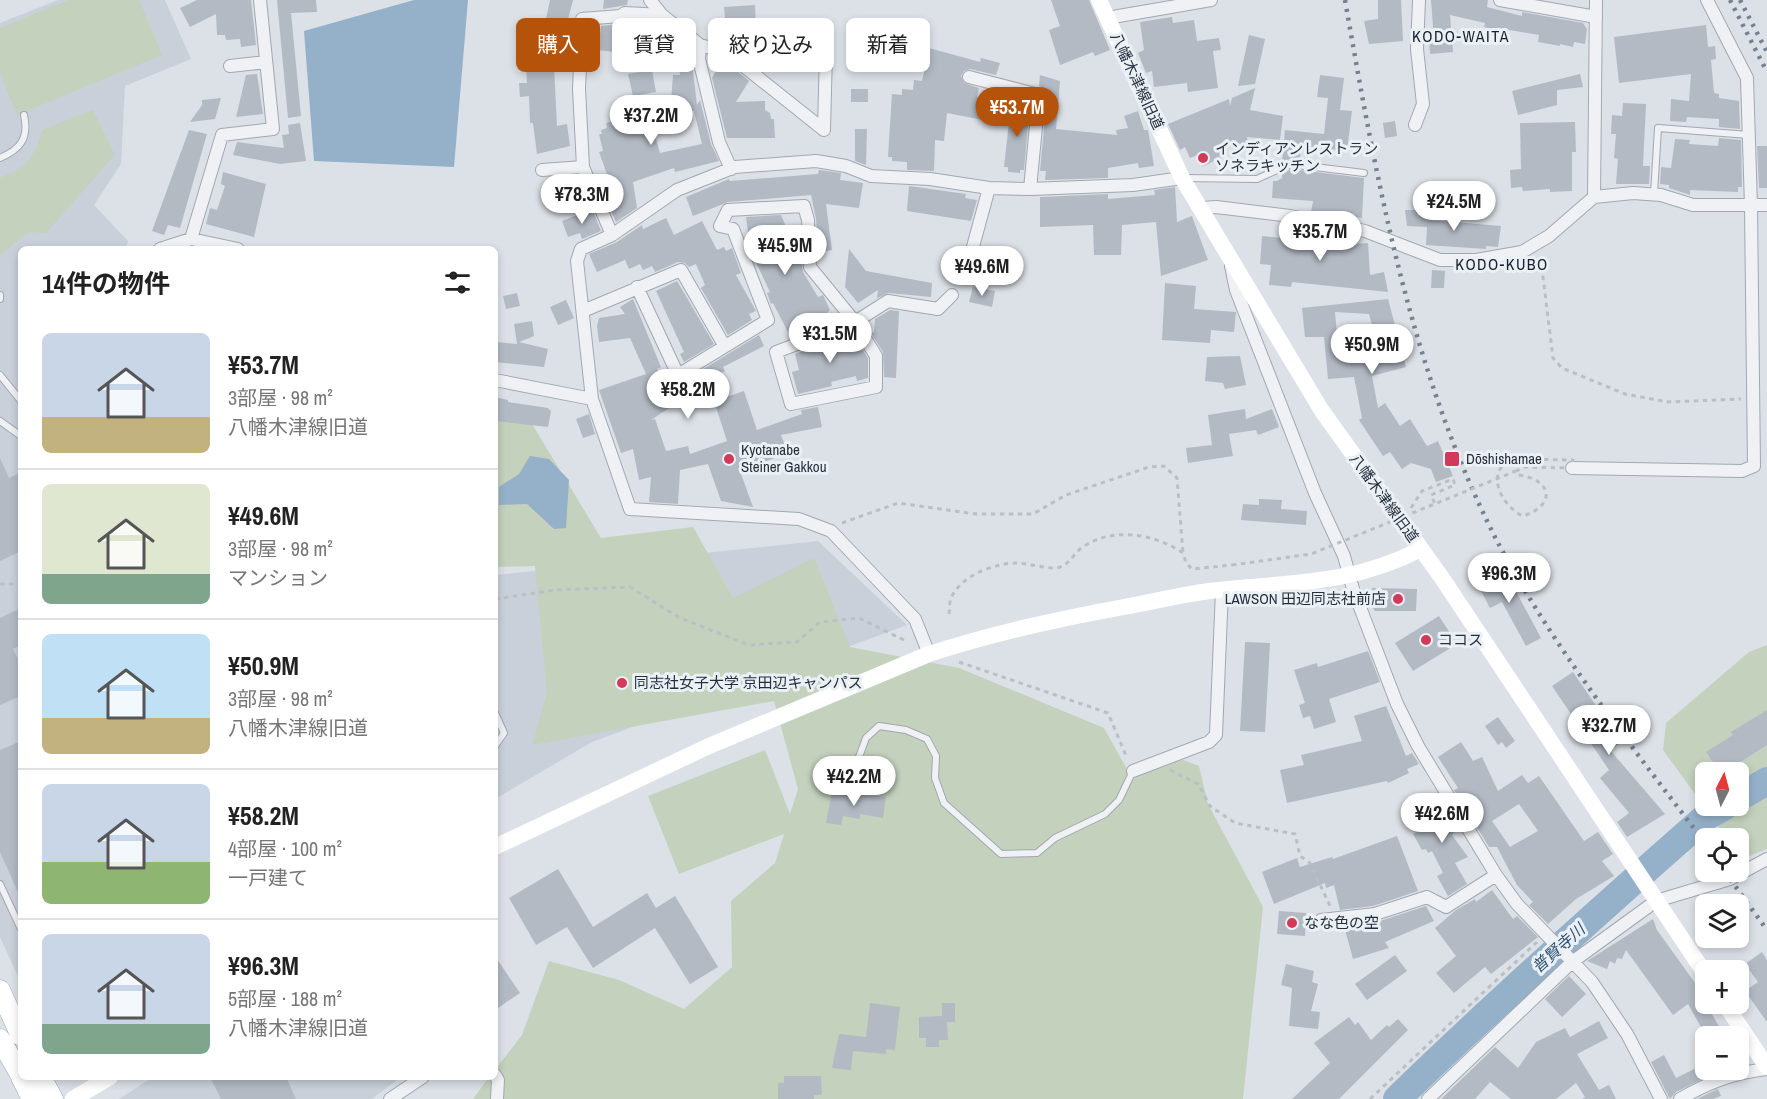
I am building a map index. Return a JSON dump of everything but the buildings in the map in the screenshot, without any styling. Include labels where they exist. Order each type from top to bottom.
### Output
[{"type":"main road","points":[[0,990],[18,1029]]},
{"type":"main road","points":[[0,1039],[18,1072]]},
{"type":"main road","points":[[22,1080],[32,1099]]},
{"type":"main road","points":[[43,1080],[53,1099]]},
{"type":"street","points":[[191,239],[222,135],[273,129],[260,0]]},
{"type":"street","points":[[650,0],[662,15],[700,45],[708,47]]},
{"type":"street","name":"八幡木津線旧道","points":[[1099,0],[1182,178],[1322,411],[1421,549],[1696,960]]},
{"type":"street","points":[[1107,18],[1211,0]]},
{"type":"street","points":[[1415,125],[1423,104],[1417,49],[1419,0]]},
{"type":"street","points":[[1500,0],[1596,17]]},
{"type":"street","points":[[1594,196],[1596,0]]},
{"type":"street","points":[[1572,468],[1742,471],[1754,466],[1747,78],[1707,0]]},
{"type":"street","points":[[612,235],[583,167],[579,89],[582,19],[620,16],[625,13],[662,15]]},
{"type":"street","points":[[700,45],[699,59],[717,131],[731,169]]},
{"type":"street","points":[[230,66],[266,62]]},
{"type":"street","points":[[751,72],[824,130],[825,72]]},
{"type":"street","points":[[969,77],[1040,95],[1030,189]]},
{"type":"street","points":[[929,654],[915,619],[831,531],[799,519],[630,509],[591,399],[577,261],[581,249],[612,235],[677,190],[731,169],[816,161],[846,166],[871,176],[930,179],[989,188],[1030,189],[1133,185],[1182,178]]},
{"type":"street","points":[[542,170],[583,167]]},
{"type":"street","points":[[971,254],[989,188]]},
{"type":"street","points":[[1202,208],[1216,207],[1341,225],[1383,237],[1440,260],[1500,256],[1522,252],[1549,236],[1594,196],[1633,193],[1654,195],[1693,205],[1767,205]]},
{"type":"street","points":[[637,287],[678,375],[768,320],[733,229],[720,226],[728,210],[804,206],[808,220],[810,267],[855,322],[876,356],[876,387],[791,404],[776,352],[855,322],[888,301],[938,309],[952,295]]},
{"type":"street","points":[[169,246],[191,239],[224,246]]},
{"type":"street","points":[[1227,251],[1236,290],[1350,576],[1396,704],[1418,746],[1496,875],[1517,904],[1592,982],[1627,1034],[1661,1099]]},
{"type":"street","points":[[583,310],[681,270],[724,345]]},
{"type":"street","points":[[498,382],[591,399]]},
{"type":"street","points":[[498,846],[709,746],[929,654],[1044,622],[1222,590],[1317,582],[1350,576],[1383,567],[1421,549]]},
{"type":"street","points":[[1132,771],[1209,742],[1216,735],[1222,590]]},
{"type":"street","points":[[1428,1099],[1571,961],[1654,898],[1730,879],[1767,859]]},
{"type":"street","points":[[1321,920],[1375,915],[1427,897],[1446,907],[1496,875]]},
{"type":"street","points":[[1680,1099],[1710,1082],[1739,1073],[1767,1068],[1732,1014]]},
{"type":"street","points":[[74,1099],[105,1080]]},
{"type":"street","points":[[390,1099],[415,1080]]},
{"type":"street","points":[[497,1099],[498,1080]]},
{"type":"lane","points":[[0,158],[14,153],[23,141],[27,129],[24,116]]},
{"type":"lane","points":[[1654,195],[1658,128],[1749,135]]},
{"type":"lane","points":[[1182,178],[1257,179],[1290,164],[1364,173]]},
{"type":"lane","points":[[0,375],[18,397]]},
{"type":"lane","points":[[0,421],[18,434]]},
{"type":"lane","points":[[498,720],[504,733],[498,742]]},
{"type":"lane","points":[[852,776],[866,738],[879,726],[906,730],[927,739],[936,756],[935,778],[945,803],[1001,854],[1037,853],[1055,838],[1105,814],[1119,800],[1132,771]]},
{"type":"lane","points":[[0,884],[18,916]]},
{"type":"path","points":[[1532,246],[1542,269],[1553,358],[1562,368],[1625,394],[1668,402],[1754,399]]},
{"type":"path","points":[[831,531],[846,521],[898,502],[976,514],[1033,514],[1066,495],[1149,467],[1164,466],[1177,478],[1183,553],[1186,563],[1192,569],[1311,554],[1435,504],[1516,471],[1525,467],[1572,468],[1573,460],[1506,461],[1499,467],[1496,477],[1506,504],[1512,511],[1523,516],[1537,512],[1545,504],[1547,494],[1541,482],[1531,477],[1518,476],[1516,471]]},
{"type":"path","points":[[1411,508],[1422,491],[1453,479],[1455,485],[1431,495],[1435,504]]},
{"type":"path","points":[[949,614],[951,596],[966,581],[988,567],[1015,563],[1055,568],[1065,566],[1081,549],[1106,536],[1132,535],[1156,539],[1183,553]]},
{"type":"path","points":[[0,584],[18,584]]},
{"type":"path","points":[[498,599],[555,590],[630,587],[680,618],[749,645],[797,642],[820,622],[859,618],[904,640]]},
{"type":"path","points":[[950,659],[1108,713],[1132,771]]},
{"type":"path","points":[[1161,760],[1175,774],[1198,784],[1210,806],[1235,823],[1295,834],[1300,856],[1310,862],[1336,918]]},
{"type":"path","points":[[1370,1099],[1546,935]]},
{"type":"shaded area","points":[[58,0],[165,0],[191,59],[125,86],[121,164],[94,205],[128,241],[126,246],[18,246],[18,976],[0,937],[0,23]]},
{"type":"shaded area","name":"同志社女子大学 京田辺キャンパス","points":[[818,541],[907,625],[592,742],[498,797],[498,575]]},
{"type":"shaded area","points":[[148,1080],[397,1080],[372,1099],[119,1099]]},
{"type":"green space","points":[[69,0],[139,0],[162,55],[17,115],[0,73],[0,28]]},
{"type":"green space","points":[[93,110],[115,155],[46,233],[29,232],[0,255],[0,178],[17,170],[28,160],[36,148],[42,130]]},
{"type":"green space","points":[[498,414],[526,414],[601,538],[693,527],[733,598],[814,558],[850,647],[959,668],[1104,728],[1128,771],[1183,760],[1199,766],[1208,804],[1263,907],[1243,1099],[473,1099],[487,1080],[498,1080],[498,1066],[522,1035],[549,961],[619,980],[684,1009],[732,967],[731,901],[775,863],[784,834],[679,874],[648,796],[765,750],[790,814],[798,789],[774,701],[532,745],[547,693],[535,566],[498,567]]},
{"type":"green space","points":[[1767,645],[1767,849],[1749,856],[1749,828],[1720,828],[1711,816],[1749,816],[1749,762],[1695,762],[1695,794],[1663,750],[1666,723],[1749,652]]},
{"type":"water","points":[[414,0],[468,0],[454,167],[314,161],[304,31]]},
{"type":"water","points":[[530,456],[549,459],[569,480],[566,528],[554,529],[527,504],[499,505],[499,487],[519,474]]},
{"type":"waterway","name":"普賢寺川","points":[[1749,792],[1767,781]]},
{"type":"waterway","name":"普賢寺川","points":[[1397,1099],[1589,920],[1707,816]]},
{"type":"railway","points":[[1345,0],[1370,138],[1401,276],[1419,343],[1466,475],[1496,539],[1541,617],[1594,695],[1695,830]]},
{"type":"railway","points":[[1730,0],[1767,72]]},
{"type":"railway","points":[[1740,0],[1767,52]]},
{"type":"railway","points":[[1732,882],[1767,930]]},
{"type":"place","name":"インディアンレストラン ソネラキッチン","points":[[1203,158]]},
{"type":"place","name":"Kyotanabe Steiner Gakkou","points":[[729,459]]},
{"type":"place","name":"Dōshishamae","points":[[1452,459]]},
{"type":"place","name":"LAWSON 田辺同志社前店","points":[[1398,599]]},
{"type":"place","name":"ココス","points":[[1426,640]]},
{"type":"place","name":"同志社女子大学 京田辺キャンパス","points":[[622,683]]},
{"type":"place","name":"なな色の空","points":[[1292,923]]},
{"type":"district","name":"KODO-WAITA","points":[[1461,36]]},
{"type":"district","name":"KODO-KUBO","points":[[1502,264]]}]
